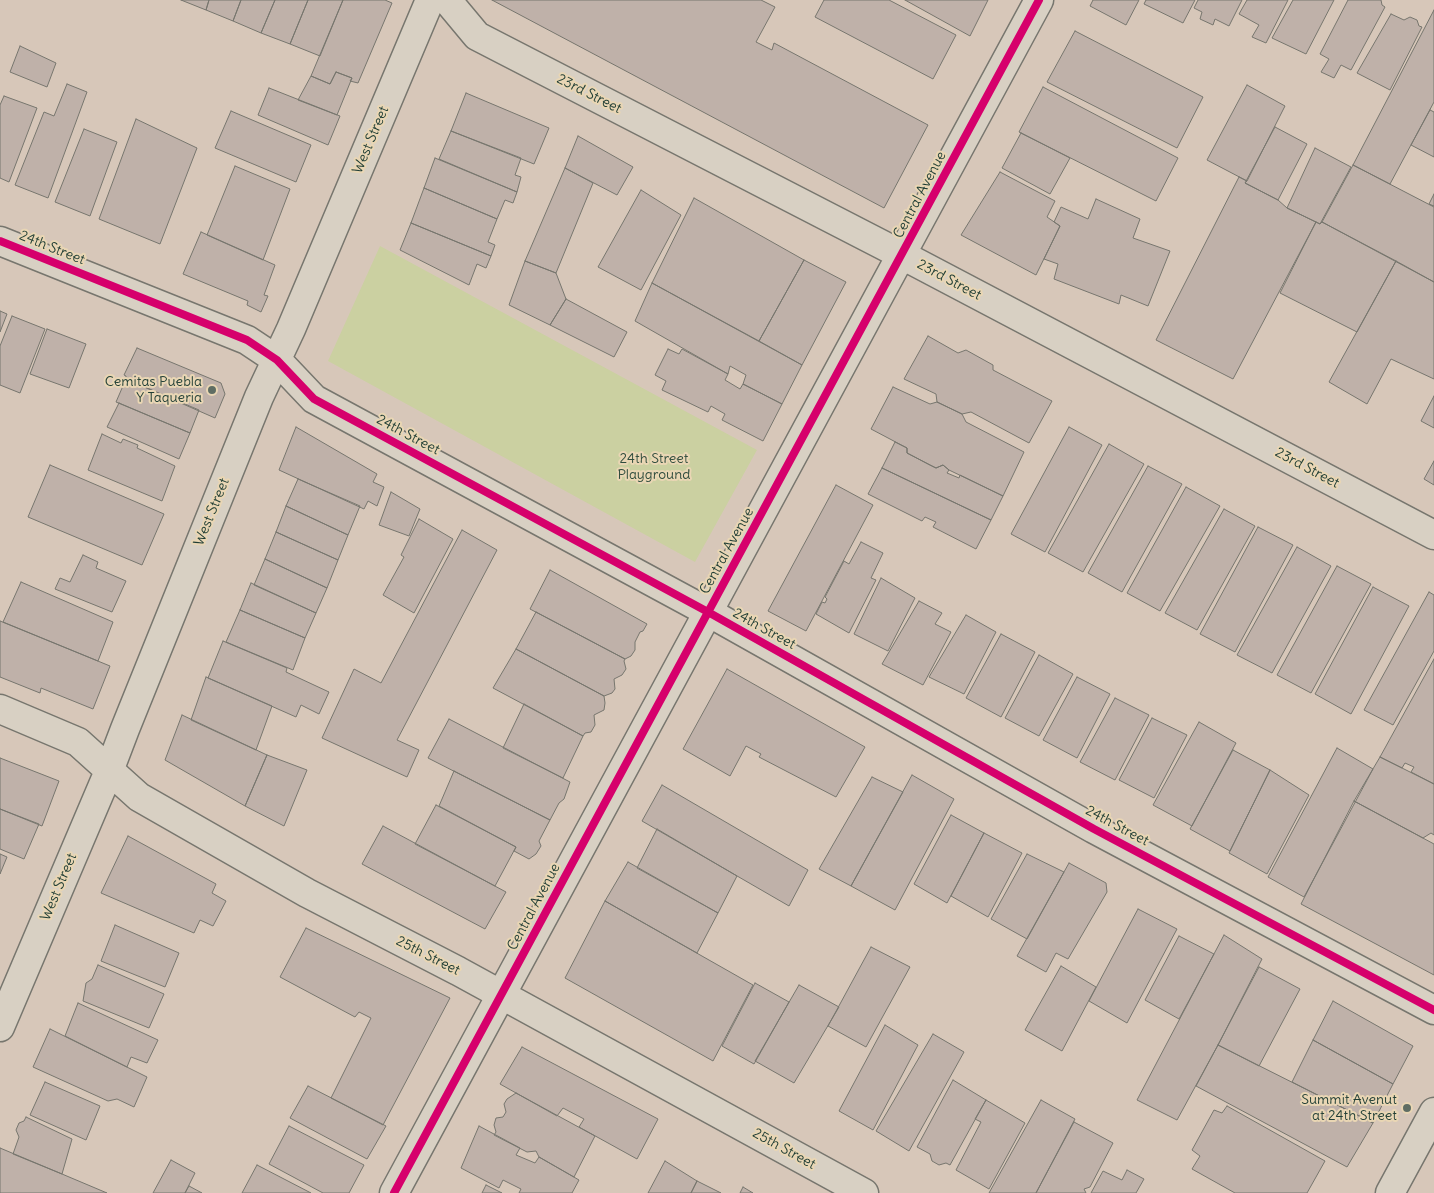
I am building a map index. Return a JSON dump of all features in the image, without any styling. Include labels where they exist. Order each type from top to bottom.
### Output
[{"type":"street","name":"West Street","points":[[0,1027],[109,771],[259,397],[277,360],[430,0]]},
{"type":"street","name":"23rd Street","points":[[447,0],[477,36],[902,255],[1434,535]]},
{"type":"street","name":"Central Avenue","points":[[394,1193],[1039,0]]},
{"type":"street","name":"24th Street","points":[[0,240],[247,340],[277,360],[314,399],[708,612],[1094,828],[1434,1010]]},
{"type":"street","name":"25th Street","points":[[0,709],[78,742],[139,797],[307,893],[502,995],[864,1193]]},
{"type":"street","points":[[1390,1193],[1434,1112]]},
{"type":"green space","name":"24th Street Playground","points":[[380,246],[757,450],[695,562],[328,361]]},
{"type":"building","points":[[181,0],[209,0],[206,10]]},
{"type":"building","points":[[209,0],[241,0],[233,21],[206,10]]},
{"type":"building","points":[[241,0],[275,0],[261,33],[233,21]]},
{"type":"building","points":[[275,0],[308,0],[290,44],[261,33]]},
{"type":"building","points":[[308,0],[343,0],[320,56],[290,44]]},
{"type":"building","points":[[343,0],[385,0],[392,3],[358,83],[350,81],[352,78],[336,72],[330,84],[311,76]]},
{"type":"building","points":[[492,0],[761,0],[775,7],[756,42],[772,50],[774,43],[928,125],[884,208]]},
{"type":"building","points":[[824,0],[889,0],[956,35],[933,79],[815,17]]},
{"type":"building","points":[[905,0],[988,0],[970,36]]},
{"type":"building","points":[[1093,0],[1139,0],[1126,25],[1090,6]]},
{"type":"building","points":[[1146,0],[1195,0],[1183,23],[1144,4]]},
{"type":"building","points":[[1198,0],[1242,0],[1229,26],[1215,19],[1213,25],[1200,19],[1202,12],[1194,8]]},
{"type":"building","points":[[1247,0],[1288,0],[1266,43],[1252,37],[1259,25],[1239,14]]},
{"type":"building","points":[[1293,0],[1334,0],[1306,54],[1272,38]]},
{"type":"building","points":[[1348,0],[1381,0],[1382,5],[1385,7],[1351,70],[1341,65],[1334,78],[1321,72],[1329,59],[1320,54]]},
{"type":"building","points":[[1434,10],[1434,102],[1390,184],[1353,165]]},
{"type":"building","points":[[1391,14],[1404,20],[1410,17],[1417,20],[1419,26],[1422,27],[1390,90],[1357,73]]},
{"type":"building","points":[[1075,31],[1203,97],[1177,148],[1047,82]]},
{"type":"building","points":[[20,46],[56,63],[47,87],[10,72]]},
{"type":"building","points":[[336,72],[352,78],[337,115],[298,100],[311,76],[330,84]]},
{"type":"building","points":[[67,84],[87,92],[48,198],[15,185],[44,112],[54,116]]},
{"type":"building","points":[[1247,85],[1285,106],[1247,181],[1207,160]]},
{"type":"building","points":[[1043,87],[1178,158],[1156,201],[1019,132]]},
{"type":"building","points":[[269,88],[340,116],[328,145],[258,115]]},
{"type":"building","points":[[466,93],[549,128],[534,164],[451,131]]},
{"type":"building","points":[[4,96],[37,108],[9,182],[0,178],[0,105]]},
{"type":"building","points":[[1430,110],[1434,112],[1434,157],[1411,145]]},
{"type":"building","points":[[231,111],[311,145],[296,182],[215,148]]},
{"type":"building","points":[[136,119],[197,148],[160,244],[99,219]]},
{"type":"building","points":[[1275,127],[1307,144],[1278,200],[1245,183]]},
{"type":"building","points":[[84,129],[117,142],[90,216],[55,202]]},
{"type":"building","points":[[451,131],[521,158],[515,175],[521,177],[517,192],[439,159]]},
{"type":"building","points":[[1021,133],[1070,158],[1050,194],[1002,168]]},
{"type":"building","points":[[578,136],[633,167],[617,195],[565,168]]},
{"type":"building","points":[[1315,148],[1351,167],[1320,224],[1287,208]]},
{"type":"building","points":[[435,158],[517,192],[513,203],[505,200],[497,219],[424,188]]},
{"type":"building","points":[[1353,165],[1434,207],[1434,282],[1322,222]]},
{"type":"building","points":[[235,166],[290,189],[263,260],[207,235]]},
{"type":"building","points":[[565,168],[593,183],[556,273],[525,261]]},
{"type":"building","points":[[1000,172],[1055,201],[1047,217],[1060,226],[1036,275],[961,235]]},
{"type":"building","points":[[1239,177],[1247,181],[1245,183],[1278,200],[1287,208],[1316,222],[1233,379],[1156,340]]},
{"type":"building","points":[[424,188],[497,219],[488,242],[495,245],[491,256],[411,223]]},
{"type":"building","points":[[641,190],[681,215],[641,290],[598,267]]},
{"type":"building","points":[[1434,194],[1434,206],[1429,204]]},
{"type":"building","points":[[694,198],[804,260],[759,341],[652,283]]},
{"type":"building","points":[[1096,199],[1140,219],[1133,238],[1170,251],[1148,306],[1121,295],[1119,304],[1054,279],[1058,264],[1044,259],[1060,226],[1054,222],[1061,207],[1088,219]]},
{"type":"building","points":[[1316,222],[1320,224],[1322,222],[1396,261],[1357,332],[1280,293]]},
{"type":"building","points":[[411,223],[491,256],[486,268],[477,264],[469,285],[400,250]]},
{"type":"building","points":[[201,232],[275,265],[264,295],[268,296],[261,312],[247,305],[248,301],[183,274]]},
{"type":"building","points":[[804,260],[846,282],[802,365],[759,341]]},
{"type":"building","points":[[525,261],[556,273],[566,299],[550,325],[509,305]]},
{"type":"building","points":[[1396,261],[1434,282],[1434,379],[1391,359],[1367,404],[1329,382]]},
{"type":"building","points":[[652,283],[802,365],[782,404],[743,384],[746,375],[730,366],[728,374],[635,321]]},
{"type":"building","points":[[566,299],[627,332],[614,357],[550,325]]},
{"type":"building","points":[[0,311],[7,314],[0,332]]},
{"type":"building","points":[[12,316],[45,329],[20,393],[0,385],[0,346]]},
{"type":"building","points":[[47,329],[86,344],[69,388],[30,374]]},
{"type":"building","points":[[928,336],[958,353],[966,350],[993,365],[993,370],[1052,401],[1029,443],[971,412],[962,414],[937,402],[936,394],[904,379]]},
{"type":"building","points":[[137,348],[221,383],[225,394],[215,418],[126,379],[124,375]]},
{"type":"building","points":[[668,349],[679,354],[682,349],[728,374],[725,380],[740,389],[743,384],[782,404],[763,441],[722,420],[725,414],[711,406],[708,412],[662,390],[666,381],[655,375]]},
{"type":"building","points":[[126,379],[199,410],[190,433],[116,402]]},
{"type":"building","points":[[893,387],[930,404],[937,402],[962,414],[966,422],[1024,452],[1003,496],[949,470],[943,465],[936,468],[930,465],[907,453],[907,448],[871,429]]},
{"type":"building","points":[[1434,396],[1434,428],[1421,421]]},
{"type":"building","points":[[119,403],[190,433],[179,459],[107,427]]},
{"type":"building","points":[[296,427],[377,474],[373,482],[384,487],[377,506],[368,501],[364,509],[279,470]]},
{"type":"building","points":[[1069,427],[1102,445],[1045,552],[1011,534]]},
{"type":"building","points":[[102,434],[121,443],[123,439],[138,445],[137,448],[175,466],[162,501],[88,470]]},
{"type":"building","points":[[895,442],[907,448],[907,453],[936,468],[943,465],[949,470],[947,473],[959,478],[960,475],[1003,496],[991,520],[882,468]]},
{"type":"building","points":[[1109,444],[1144,464],[1083,572],[1048,553]]},
{"type":"building","points":[[1434,461],[1434,485],[1424,479]]},
{"type":"building","points":[[50,465],[164,514],[142,565],[28,517]]},
{"type":"building","points":[[1148,466],[1182,484],[1122,592],[1088,573]]},
{"type":"building","points":[[882,468],[991,520],[976,549],[933,527],[936,522],[925,517],[922,521],[868,494]]},
{"type":"building","points":[[298,479],[360,506],[348,535],[286,506]]},
{"type":"building","points":[[836,485],[873,505],[806,631],[768,611]]},
{"type":"building","points":[[1186,487],[1220,506],[1160,611],[1127,593]]},
{"type":"building","points":[[391,492],[420,509],[409,536],[379,525]]},
{"type":"building","points":[[286,506],[348,535],[338,560],[276,532]]},
{"type":"building","points":[[1224,509],[1255,526],[1197,630],[1165,613]]},
{"type":"building","points":[[419,519],[453,539],[414,613],[383,595],[404,557],[401,555]]},
{"type":"building","points":[[1258,527],[1293,545],[1235,652],[1200,634]]},
{"type":"building","points":[[462,530],[497,550],[397,740],[419,750],[407,777],[322,738],[354,669],[381,683]]},
{"type":"building","points":[[276,532],[338,560],[327,588],[265,559]]},
{"type":"building","points":[[861,542],[883,553],[871,578],[876,580],[849,633],[816,614],[822,602],[825,603],[827,599],[825,597],[844,561],[849,564]]},
{"type":"building","points":[[1297,547],[1331,566],[1272,673],[1237,655]]},
{"type":"building","points":[[83,555],[98,562],[96,568],[126,581],[112,612],[55,589],[60,578],[70,582]]},
{"type":"building","points":[[265,559],[327,588],[316,613],[254,585]]},
{"type":"building","points":[[1337,566],[1371,584],[1311,693],[1277,675]]},
{"type":"building","points":[[550,570],[647,624],[635,642],[635,650],[631,656],[625,659],[530,609]]},
{"type":"building","points":[[881,578],[915,598],[888,651],[854,634]]},
{"type":"building","points":[[21,582],[113,622],[98,661],[3,622]]},
{"type":"building","points":[[251,583],[316,613],[305,638],[240,610]]},
{"type":"building","points":[[1373,587],[1409,606],[1351,714],[1315,694]]},
{"type":"building","points":[[1429,592],[1434,595],[1434,651],[1393,725],[1364,710]]},
{"type":"building","points":[[919,601],[942,613],[935,624],[951,632],[923,685],[882,664]]},
{"type":"building","points":[[240,610],[305,638],[293,670],[226,642]]},
{"type":"building","points":[[536,612],[625,659],[626,669],[622,675],[614,679],[615,689],[612,693],[604,696],[516,649]]},
{"type":"building","points":[[966,615],[996,632],[964,694],[929,677]]},
{"type":"building","points":[[0,621],[110,666],[93,709],[41,688],[40,693],[0,677]]},
{"type":"building","points":[[1001,634],[1035,652],[1001,717],[966,698]]},
{"type":"building","points":[[223,641],[287,668],[286,672],[329,692],[319,714],[301,705],[296,717],[208,678]]},
{"type":"building","points":[[516,649],[604,696],[604,710],[594,715],[595,725],[591,732],[585,733],[583,736],[493,688]]},
{"type":"building","points":[[1039,655],[1073,674],[1039,736],[1005,718]]},
{"type":"building","points":[[1434,659],[1434,784],[1411,772],[1414,767],[1405,763],[1402,768],[1380,757]]},
{"type":"building","points":[[727,669],[865,747],[836,797],[759,757],[761,754],[746,746],[730,776],[683,749]]},
{"type":"building","points":[[206,677],[272,706],[256,750],[191,720]]},
{"type":"building","points":[[1077,677],[1110,694],[1077,758],[1043,740]]},
{"type":"building","points":[[1115,698],[1149,715],[1115,780],[1080,762]]},
{"type":"building","points":[[524,704],[583,736],[563,778],[503,748]]},
{"type":"building","points":[[182,715],[267,755],[245,806],[165,760]]},
{"type":"building","points":[[1152,718],[1187,735],[1154,798],[1119,780]]},
{"type":"building","points":[[449,719],[570,782],[564,799],[559,803],[550,820],[428,758]]},
{"type":"building","points":[[1199,722],[1236,743],[1192,826],[1153,805]]},
{"type":"building","points":[[1337,748],[1373,769],[1304,897],[1268,877]]},
{"type":"building","points":[[1233,750],[1270,770],[1230,851],[1190,829]]},
{"type":"building","points":[[267,755],[307,770],[284,826],[245,806]]},
{"type":"building","points":[[1380,757],[1434,784],[1434,835],[1431,833],[1423,838],[1354,801]]},
{"type":"building","points":[[0,758],[59,781],[42,826],[0,809]]},
{"type":"building","points":[[1270,770],[1309,795],[1267,874],[1229,853]]},
{"type":"building","points":[[454,771],[550,820],[539,841],[541,846],[536,854],[529,859],[514,851],[516,847],[439,806]]},
{"type":"building","points":[[912,775],[954,799],[895,910],[851,886]]},
{"type":"building","points":[[872,777],[903,792],[851,886],[819,869]]},
{"type":"building","points":[[662,785],[808,870],[789,906],[642,821]]},
{"type":"building","points":[[1354,801],[1434,844],[1434,975],[1301,904]]},
{"type":"building","points":[[436,805],[516,847],[495,886],[415,844]]},
{"type":"building","points":[[0,809],[39,824],[24,859],[0,849]]},
{"type":"building","points":[[951,815],[984,833],[947,903],[914,884]]},
{"type":"building","points":[[383,826],[506,892],[485,929],[362,864]]},
{"type":"building","points":[[657,829],[737,876],[718,913],[637,868]]},
{"type":"building","points":[[984,833],[1022,853],[988,917],[951,896]]},
{"type":"building","points":[[128,836],[216,884],[212,893],[226,901],[213,926],[200,920],[194,933],[101,893]]},
{"type":"building","points":[[0,854],[7,857],[0,874]]},
{"type":"building","points":[[1027,854],[1064,872],[1027,939],[991,919]]},
{"type":"building","points":[[628,862],[718,913],[697,953],[605,901]]},
{"type":"building","points":[[1069,863],[1106,883],[1107,892],[1068,959],[1056,953],[1046,972],[1017,956]]},
{"type":"building","points":[[605,901],[753,985],[713,1061],[565,978]]},
{"type":"building","points":[[1138,909],[1177,929],[1127,1023],[1089,1001]]},
{"type":"building","points":[[115,925],[179,953],[165,987],[101,961]]},
{"type":"building","points":[[306,928],[450,998],[383,1125],[331,1098],[371,1018],[359,1012],[355,1017],[280,977]]},
{"type":"building","points":[[1224,935],[1262,959],[1177,1120],[1137,1100]]},
{"type":"building","points":[[1179,936],[1214,954],[1179,1019],[1145,1000]]},
{"type":"building","points":[[871,947],[910,967],[866,1047],[828,1026]]},
{"type":"building","points":[[98,965],[164,994],[149,1028],[83,1001],[86,983],[92,979]]},
{"type":"building","points":[[1061,966],[1096,987],[1062,1051],[1025,1030]]},
{"type":"building","points":[[1259,967],[1300,989],[1259,1066],[1218,1045]]},
{"type":"building","points":[[755,983],[789,1002],[754,1064],[722,1046]]},
{"type":"building","points":[[799,985],[839,1007],[794,1083],[755,1061]]},
{"type":"building","points":[[1333,1001],[1413,1046],[1393,1084],[1313,1040]]},
{"type":"building","points":[[78,1003],[158,1040],[147,1063],[131,1057],[127,1067],[65,1036]]},
{"type":"building","points":[[885,1025],[918,1045],[873,1130],[839,1111]]},
{"type":"building","points":[[50,1029],[147,1077],[134,1107],[117,1099],[108,1101],[33,1067]]},
{"type":"building","points":[[933,1034],[964,1052],[909,1151],[876,1131]]},
{"type":"building","points":[[1313,1040],[1393,1084],[1373,1123],[1292,1082]]},
{"type":"building","points":[[1218,1045],[1373,1123],[1347,1167],[1196,1086]]},
{"type":"building","points":[[522,1047],[658,1119],[637,1159],[579,1127],[584,1119],[563,1108],[557,1116],[500,1084]]},
{"type":"building","points":[[953,1080],[986,1100],[950,1165],[946,1163],[939,1165],[932,1161],[930,1154],[917,1147]]},
{"type":"building","points":[[45,1082],[100,1106],[86,1140],[30,1115]]},
{"type":"building","points":[[308,1086],[386,1126],[367,1159],[290,1118]]},
{"type":"building","points":[[516,1093],[595,1136],[574,1177],[539,1157],[536,1151],[527,1152],[494,1135],[496,1132],[494,1125],[496,1118],[503,1117],[506,1112],[504,1104],[507,1099]]},
{"type":"building","points":[[986,1100],[1025,1123],[989,1189],[956,1170],[981,1122],[975,1119]]},
{"type":"building","points":[[1041,1100],[1075,1119],[1036,1193],[989,1193]]},
{"type":"building","points":[[1227,1106],[1325,1161],[1307,1193],[1235,1193],[1192,1169],[1200,1156],[1192,1150],[1214,1110],[1222,1113]]},
{"type":"building","points":[[26,1117],[72,1139],[62,1174],[13,1154],[19,1137],[16,1130],[19,1123],[24,1121]]},
{"type":"building","points":[[1074,1122],[1113,1143],[1090,1187],[1084,1189],[1086,1193],[1036,1193]]},
{"type":"building","points":[[289,1126],[364,1165],[349,1193],[323,1193],[269,1164]]},
{"type":"building","points":[[479,1126],[520,1148],[516,1155],[535,1163],[539,1157],[579,1180],[572,1193],[519,1193],[521,1189],[503,1180],[499,1188],[461,1168]]},
{"type":"building","points":[[0,1148],[62,1174],[107,1193],[0,1193]]},
{"type":"building","points":[[171,1160],[195,1173],[185,1193],[153,1193]]},
{"type":"building","points":[[665,1161],[697,1181],[691,1193],[648,1193]]},
{"type":"building","points":[[257,1165],[311,1193],[242,1193]]},
{"type":"building","points":[[1127,1170],[1144,1179],[1136,1193],[1091,1193],[1103,1171],[1122,1180]]},
{"type":"building","points":[[697,1181],[721,1193],[691,1193]]},
{"type":"building","points":[[486,1185],[502,1193],[482,1193]]},
{"type":"building","points":[[189,1186],[202,1193],[185,1193]]},
{"type":"building","points":[[743,1187],[753,1193],[740,1193]]},
{"type":"cycle path","points":[[394,1193],[1039,0]]},
{"type":"cycle path","points":[[0,241],[247,340],[277,360],[314,399],[708,612],[1094,829],[1434,1010]]},
{"type":"place","name":"Cemitas Puebla Y Taqueria","points":[[212,390]]},
{"type":"place","name":"Summit Avenut at 24th Street","points":[[1407,1108]]}]
